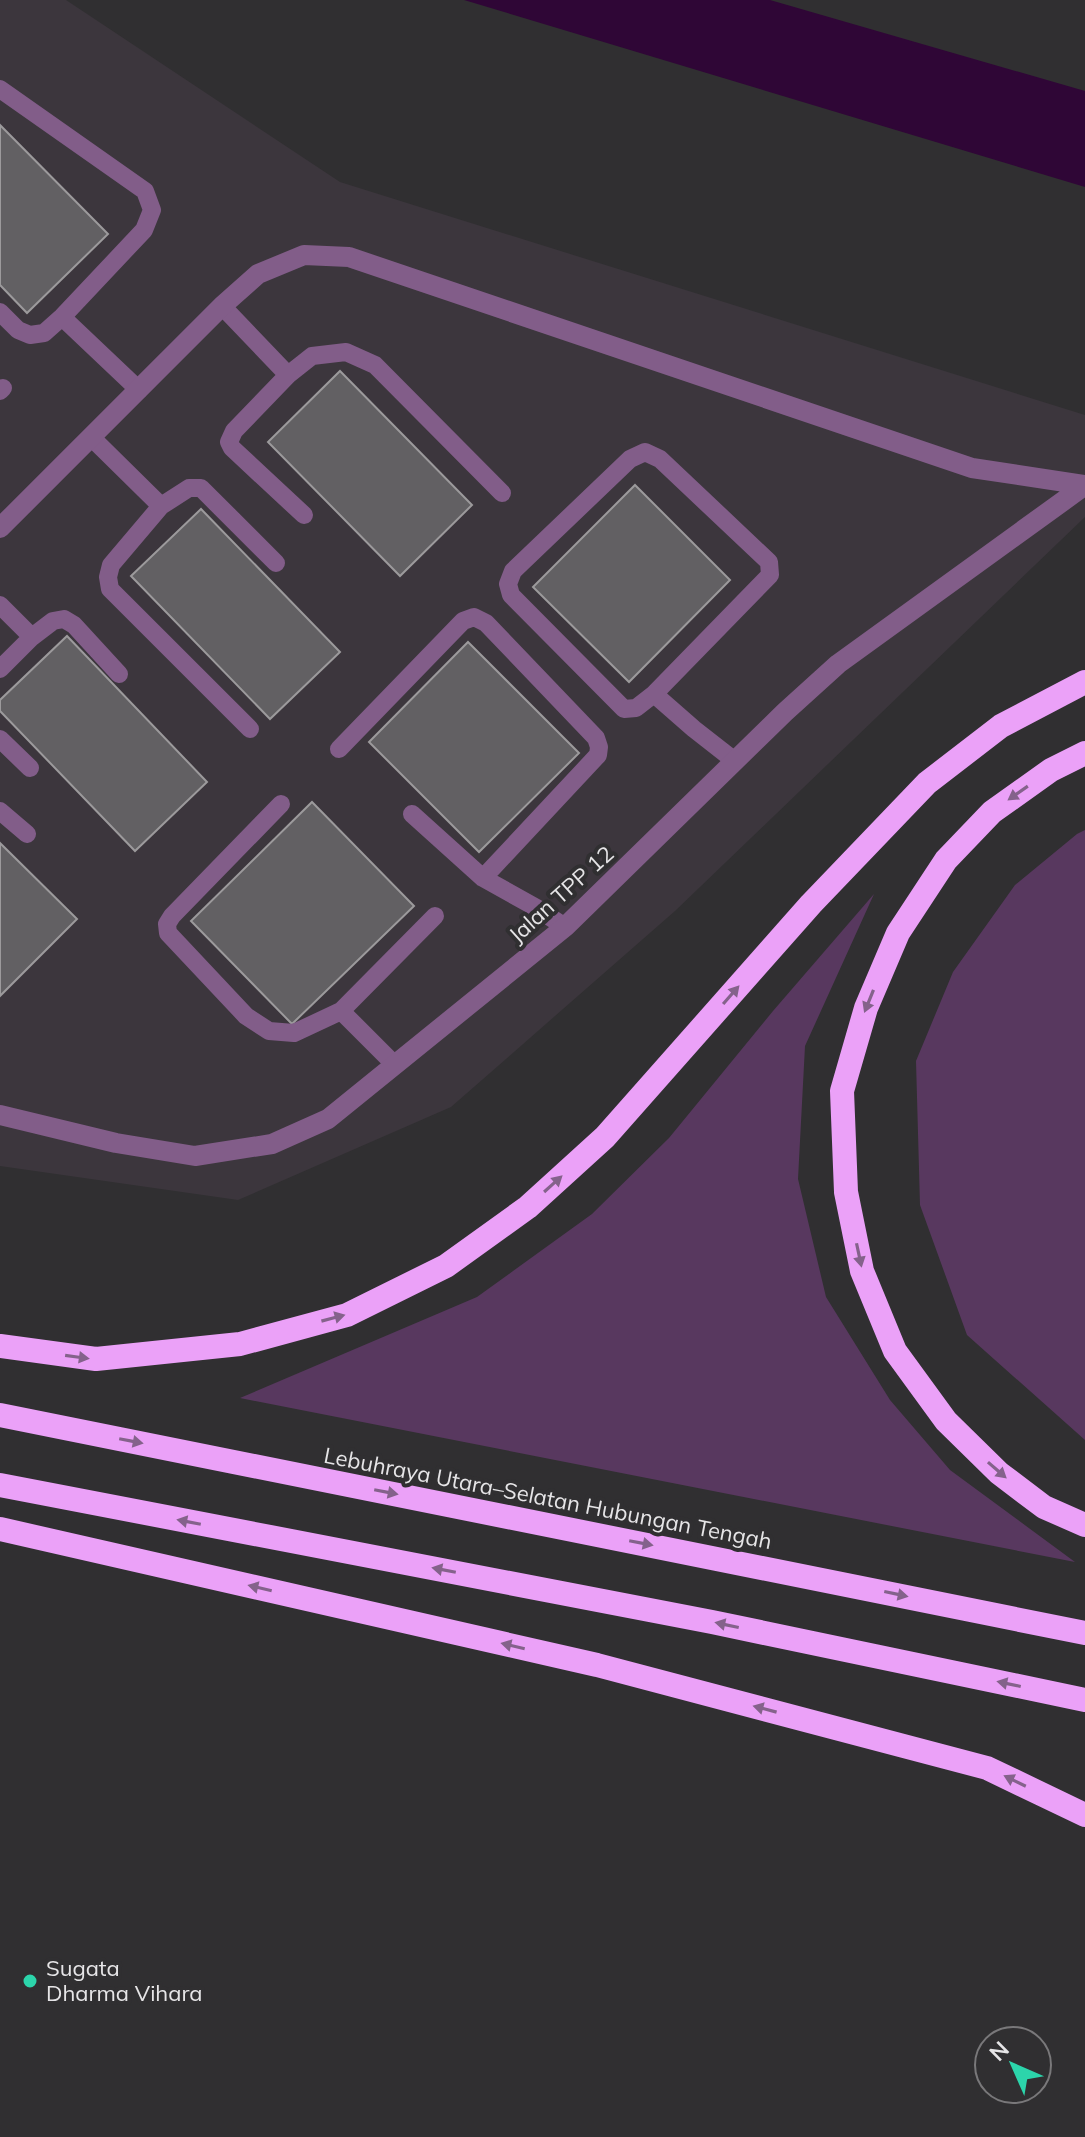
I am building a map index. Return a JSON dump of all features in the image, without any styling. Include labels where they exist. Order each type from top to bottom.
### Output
[{"type":"highway","points":[[0,1346],[96,1359],[240,1344],[347,1315],[446,1266],[528,1207],[605,1137],[811,904],[927,783],[1001,726],[1085,682]]},
{"type":"highway","points":[[1085,753],[1051,770],[992,812],[946,860],[898,933],[866,1008],[842,1091],[846,1192],[862,1271],[895,1351],[946,1421],[999,1473],[1044,1507],[1085,1525]]},
{"type":"highway","name":"Lebuhraya Utara–Selatan Hubungan Tengah","points":[[0,1415],[1085,1633]]},
{"type":"highway","points":[[0,1485],[712,1622],[1085,1700]]},
{"type":"highway","points":[[0,1529],[612,1669],[987,1768],[1085,1815]]},
{"type":"street","points":[[1,527],[222,306],[258,274],[304,255],[349,257],[972,468],[1084,486]]},
{"type":"street","name":"Jalan TPP 12","points":[[0,1115],[116,1143],[195,1156],[272,1144],[328,1119],[565,927],[838,664],[1084,486]]},
{"type":"lane","points":[[0,89],[145,191],[152,210],[144,230],[44,333],[30,335],[18,330],[0,312]]},
{"type":"lane","points":[[222,306],[288,375]]},
{"type":"lane","points":[[62,317],[139,390]]},
{"type":"lane","points":[[304,515],[229,442],[234,431],[288,375],[312,356],[346,352],[375,365],[502,493]]},
{"type":"lane","points":[[91,437],[161,506]]},
{"type":"lane","points":[[645,452],[660,459],[769,562],[770,575],[654,694],[636,708],[624,709],[511,595],[508,584],[513,571],[555,530],[630,459],[645,452]]},
{"type":"lane","points":[[250,729],[110,589],[108,577],[111,565],[161,506],[189,488],[201,488],[276,563]]},
{"type":"lane","points":[[0,605],[32,637]]},
{"type":"lane","points":[[339,749],[463,621],[474,617],[486,623],[596,738],[599,747],[598,755],[483,878]]},
{"type":"lane","points":[[0,669],[32,637],[53,621],[64,619],[74,625],[119,674]]},
{"type":"lane","points":[[654,694],[735,761]]},
{"type":"lane","points":[[0,739],[30,768]]},
{"type":"lane","points":[[281,804],[167,924],[168,933],[246,1016],[269,1031],[294,1033],[341,1011],[435,916]]},
{"type":"lane","points":[[0,811],[27,834]]},
{"type":"lane","points":[[412,814],[483,878],[565,927]]},
{"type":"lane","points":[[341,1011],[395,1065]]},
{"type":"shaded area","points":[[0,0],[66,0],[340,182],[1085,415],[1085,517],[675,911],[451,1107],[238,1200],[0,1166]]},
{"type":"shaded area","points":[[464,0],[770,0],[1085,91],[1085,187]]},
{"type":"shaded area","points":[[1085,830],[1085,1440],[967,1335],[920,1205],[916,1061],[953,972],[1015,885]]},
{"type":"shaded area","points":[[874,894],[805,1046],[798,1179],[826,1297],[890,1400],[950,1470],[1075,1562],[240,1398],[477,1297],[592,1214],[669,1138]]},
{"type":"building","points":[[0,125],[108,234],[27,313],[0,285]]},
{"type":"building","points":[[340,371],[472,505],[400,576],[268,442]]},
{"type":"building","points":[[635,485],[730,580],[629,682],[533,587]]},
{"type":"building","points":[[201,509],[340,652],[270,719],[131,576]]},
{"type":"building","points":[[67,636],[207,782],[135,851],[0,711],[0,700]]},
{"type":"building","points":[[468,642],[579,753],[479,852],[369,742]]},
{"type":"building","points":[[312,802],[414,906],[292,1024],[191,921]]},
{"type":"building","points":[[0,843],[77,919],[0,996]]},
{"type":"place","name":"Sugata Dharma Vihara","points":[[30,1981]]}]
